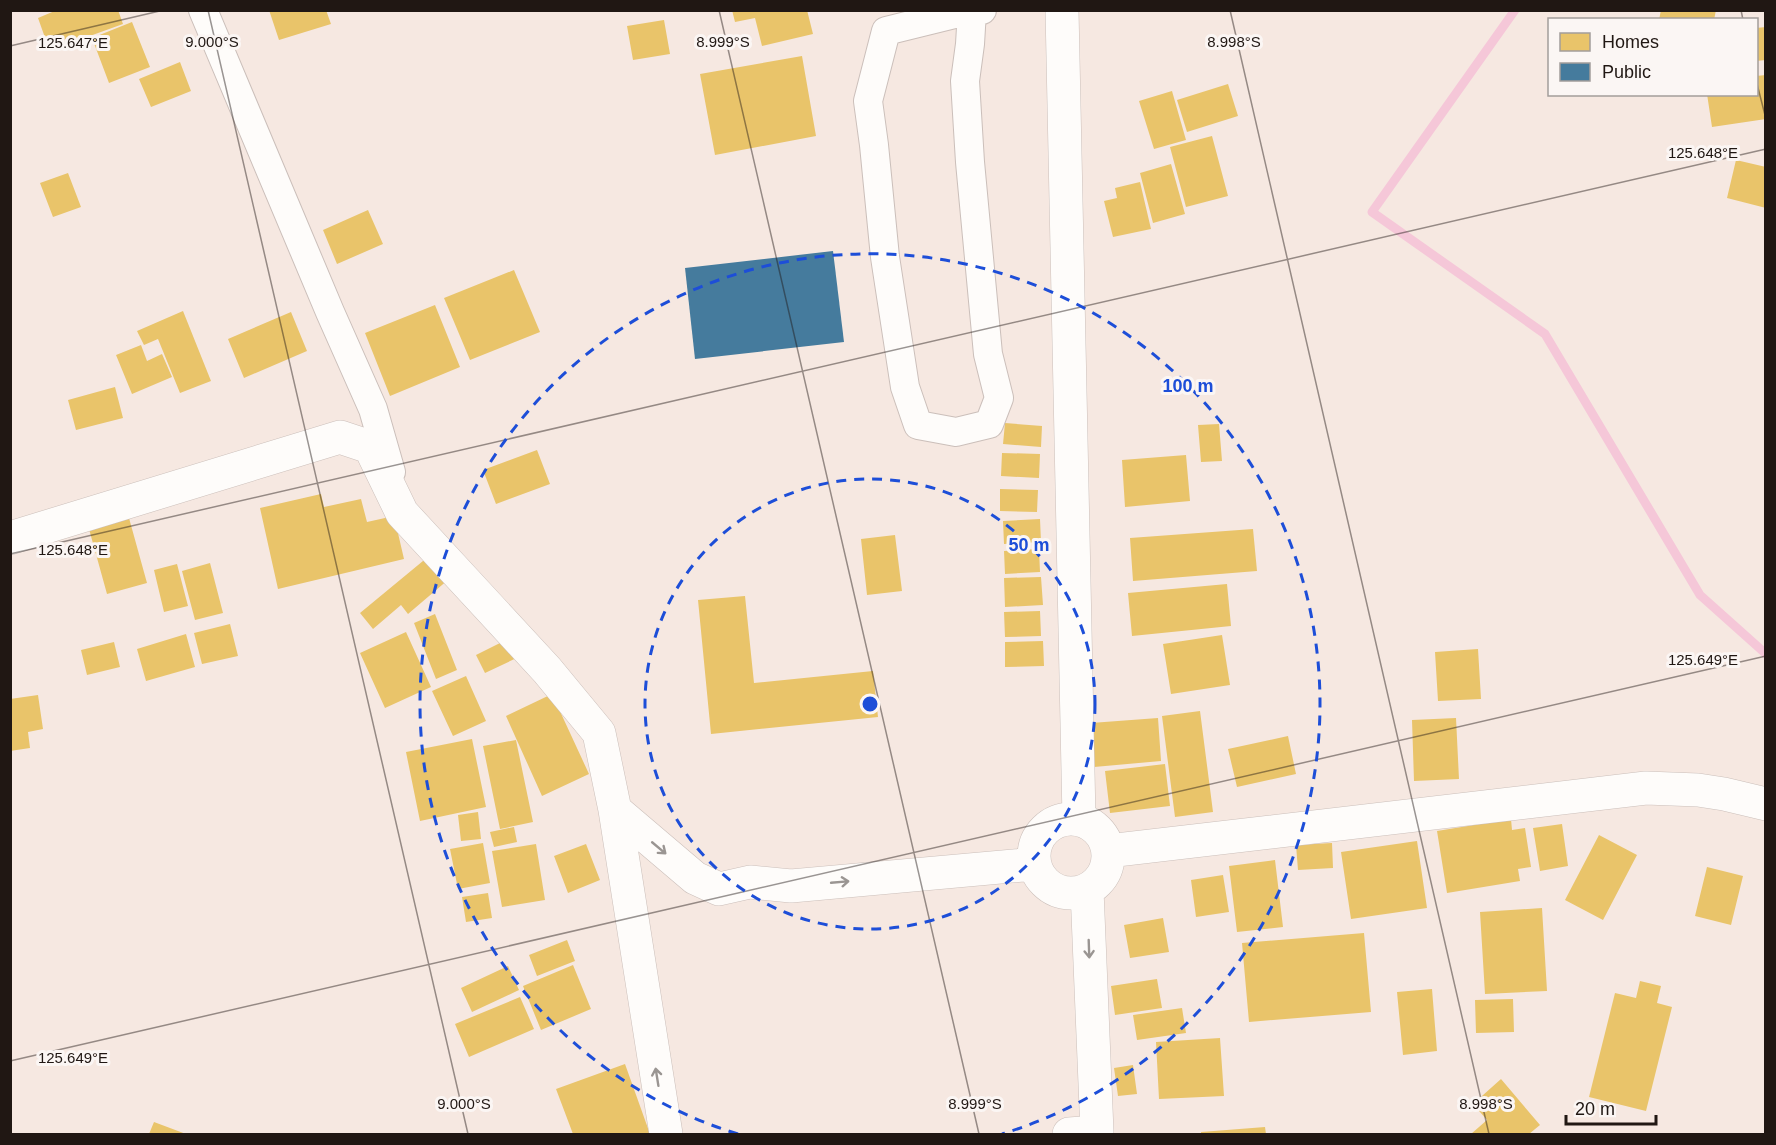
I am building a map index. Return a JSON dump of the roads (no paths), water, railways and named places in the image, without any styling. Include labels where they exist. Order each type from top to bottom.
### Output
[{"type":"main road","points":[[1062,10],[1078,819]]},
{"type":"main road","points":[[10,538],[340,437],[370,447],[402,513],[547,670],[599,733],[615,810],[666,1134]]},
{"type":"main road","points":[[1108,851],[1646,788],[1698,790],[1766,804]]},
{"type":"main road","points":[[615,810],[695,878],[719,889],[750,882],[790,886],[1034,864]]},
{"type":"main road","points":[[1064,819],[1078,819],[1090,824],[1098,831],[1105,840],[1108,851],[1103,874],[1096,883],[1087,890],[1074,894],[1061,892],[1048,886],[1039,877],[1034,864],[1034,849],[1039,835],[1050,825],[1064,819]]},
{"type":"main road","points":[[1087,890],[1087,1134]]},
{"type":"street","points":[[203,10],[325,301],[373,409],[402,513]]},
{"type":"street","points":[[977,11],[965,81],[970,162],[988,354],[999,398],[989,424],[956,432],[918,425],[905,387],[885,257],[868,100],[886,31],[963,12],[977,11]]},
{"type":"waterway","points":[[1515,10],[1372,212],[1545,334],[1700,595],[1766,654]]}]
